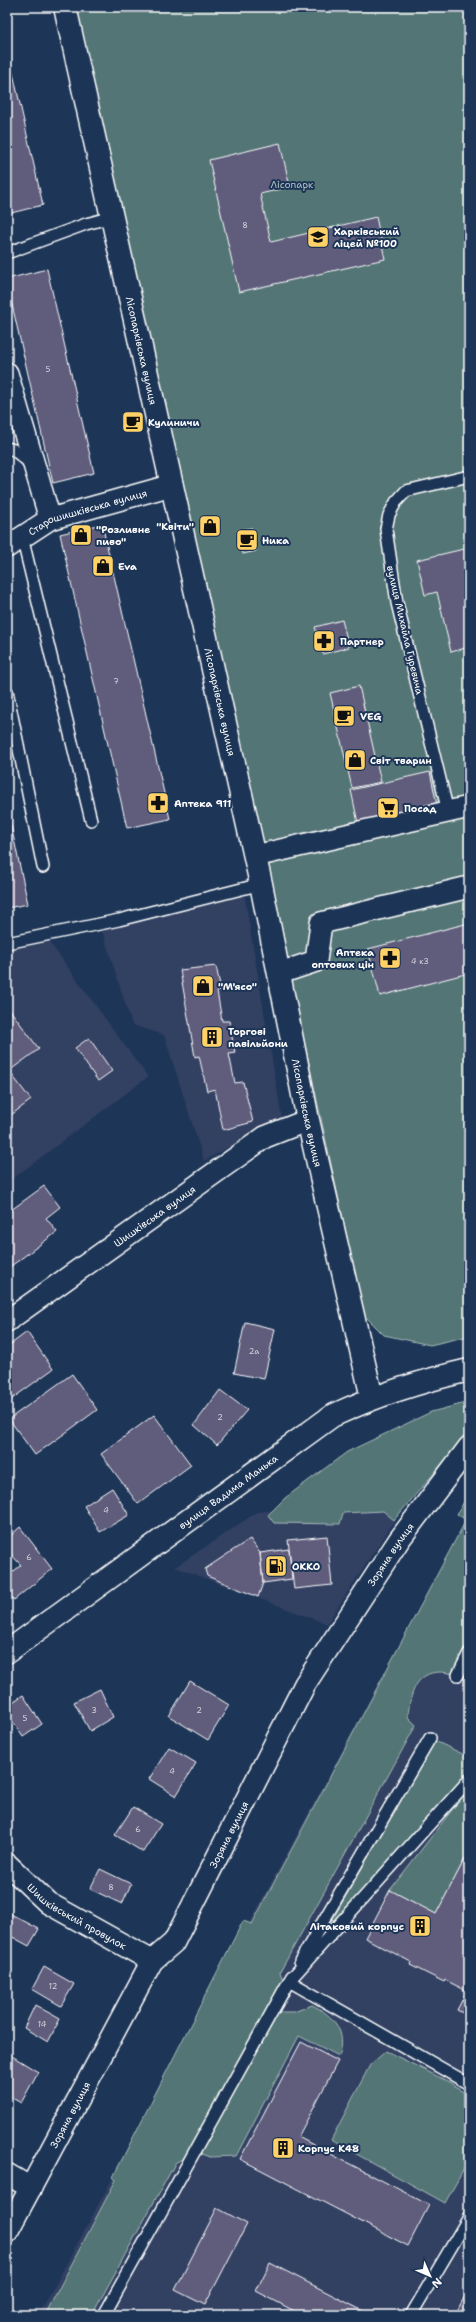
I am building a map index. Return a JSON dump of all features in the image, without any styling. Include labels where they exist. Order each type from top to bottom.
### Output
[{"type":"street","name":"Лісопарківська вулиця","points":[[65,7],[262,884],[308,1120],[372,1398]]},
{"type":"street","points":[[7,373],[50,519]]},
{"type":"street","name":"Старошишківська вулиця","points":[[14,542],[50,519],[172,485]]},
{"type":"street","points":[[255,856],[469,808]]},
{"type":"street","points":[[280,973],[316,961],[321,923],[469,887]]},
{"type":"street","name":"Шишківська вулиця","points":[[7,1322],[50,1295],[265,1137],[308,1120]]},
{"type":"street","name":"вулиця Вадима Манька","points":[[7,1652],[332,1416],[372,1398],[421,1381],[469,1370]]},
{"type":"street","name":"Зоряна вулиця","points":[[7,2232],[152,1961],[174,1942],[305,1684],[399,1540],[469,1447]]},
{"type":"street","name":"Шишківський провулок","points":[[7,1864],[48,1903],[152,1961]]},
{"type":"street","points":[[7,2174],[31,2188]]},
{"type":"lane","points":[[7,253],[86,224],[112,218]]},
{"type":"lane","points":[[7,448],[14,450],[35,468]]},
{"type":"lane","name":"вулиця Михайла Гуревича","points":[[448,812],[397,602],[386,529],[389,515],[396,502],[406,491],[469,476]]},
{"type":"lane","points":[[14,542],[91,820]]},
{"type":"lane","points":[[7,691],[43,867]]},
{"type":"lane","points":[[7,942],[119,920],[262,884]]},
{"type":"lane","points":[[458,1675],[469,1653]]},
{"type":"lane","points":[[104,2315],[289,1981],[430,1738]]},
{"type":"lane","points":[[289,1981],[469,1780]]},
{"type":"lane","points":[[289,1981],[469,2084]]},
{"type":"lane","points":[[411,2315],[469,2217]]},
{"type":"shaded area","points":[[244,893],[282,1118],[204,1161],[164,1035],[132,1025],[101,927]]},
{"type":"shaded area","points":[[48,940],[148,1077],[7,1183],[7,949]]},
{"type":"shaded area","points":[[469,1493],[469,2315],[39,2315],[466,1520],[457,1514]]},
{"type":"shaded area","points":[[358,1501],[403,1508],[327,1624],[175,1567],[257,1512]]},
{"type":"green space","name":"Лісопарк","points":[[72,7],[469,7],[469,1336],[430,1345],[384,1335],[364,1315],[269,880]]},
{"type":"green space","points":[[469,1402],[469,1432],[394,1520],[383,1511],[343,1513],[340,1524],[274,1523],[268,1515],[285,1498],[347,1452],[431,1412]]},
{"type":"green space","points":[[469,1493],[469,1642],[453,1674],[442,1672],[432,1673],[419,1681],[414,1688],[409,1706],[408,1717],[416,1725],[280,1972],[284,1983],[275,2012],[294,2012],[312,2005],[320,2009],[332,2019],[340,2032],[342,2039],[339,2056],[299,2036],[236,2156],[210,2157],[198,2153],[176,2162],[92,2315],[45,2315],[116,2180],[113,2177],[243,1921],[252,1924],[466,1520],[457,1514]]},
{"type":"green space","points":[[435,1741],[469,1757],[469,1773],[319,1943]]},
{"type":"green space","points":[[469,1788],[469,1851],[436,1914],[390,1890]]},
{"type":"green space","points":[[386,2051],[449,2082],[469,2095],[469,2160],[445,2203],[331,2140],[370,2065]]},
{"type":"building","points":[[7,47],[43,205],[7,214]]},
{"type":"building","points":[[280,143],[290,187],[260,194],[271,242],[376,217],[385,259],[239,292],[209,160]]},
{"type":"building","points":[[47,269],[94,473],[53,483],[7,283],[7,279]]},
{"type":"building","name":"Кулиничи","points":[[136,416],[137,425],[130,427],[128,418]]},
{"type":"building","points":[[102,524],[170,819],[127,828],[60,534]]},
{"type":"building","points":[[252,528],[256,551],[243,554],[238,530]]},
{"type":"building","points":[[468,548],[469,647],[451,652],[437,592],[425,595],[417,560]]},
{"type":"building","points":[[342,620],[349,647],[323,654],[315,627]]},
{"type":"building","points":[[359,686],[381,782],[352,788],[330,693]]},
{"type":"building","points":[[430,772],[437,805],[358,823],[351,790]]},
{"type":"building","points":[[7,807],[28,904],[7,908]]},
{"type":"building","points":[[469,923],[469,973],[380,996],[368,949]]},
{"type":"building","name":"Торгові павільйони","points":[[216,966],[221,990],[217,991],[222,1021],[229,1021],[235,1053],[229,1054],[235,1083],[243,1082],[253,1122],[223,1130],[215,1089],[207,1091],[199,1056],[195,1057],[180,970]]},
{"type":"building","points":[[7,1006],[39,1049],[9,1071],[31,1100],[7,1118]]},
{"type":"building","points":[[89,1038],[112,1071],[98,1081],[75,1048]]},
{"type":"building","points":[[44,1186],[60,1207],[46,1218],[57,1232],[7,1269],[7,1213]]},
{"type":"building","points":[[245,1322],[275,1329],[264,1379],[234,1373]]},
{"type":"building","points":[[27,1332],[53,1369],[9,1401],[7,1398],[7,1347]]},
{"type":"building","points":[[72,1374],[97,1410],[35,1455],[9,1419]]},
{"type":"building","points":[[220,1390],[247,1410],[217,1445],[194,1425]]},
{"type":"building","points":[[154,1415],[191,1465],[138,1504],[101,1454]]},
{"type":"building","points":[[112,1488],[129,1515],[100,1532],[84,1506]]},
{"type":"building","points":[[20,1527],[52,1569],[14,1600],[7,1591],[7,1577],[21,1565],[7,1550],[7,1539]]},
{"type":"building","points":[[327,1536],[332,1585],[294,1589],[288,1540]]},
{"type":"building","points":[[250,1539],[260,1553],[263,1583],[258,1597],[207,1576],[205,1569]]},
{"type":"building","name":"ОККО","points":[[289,1549],[292,1579],[263,1583],[260,1553]]},
{"type":"building","points":[[190,1681],[229,1705],[208,1740],[169,1716]]},
{"type":"building","points":[[100,1689],[113,1717],[90,1731],[74,1702]]},
{"type":"building","points":[[23,1695],[42,1724],[23,1737],[7,1713],[7,1706]]},
{"type":"building","points":[[169,1747],[196,1763],[176,1796],[149,1779]]},
{"type":"building","points":[[133,1807],[161,1824],[143,1852],[115,1835]]},
{"type":"building","name":"Літаковий корпус","points":[[469,1851],[469,2016],[457,2010],[467,1991],[445,1980],[444,1982],[410,1965],[411,1962],[365,1938],[390,1890],[436,1914]]},
{"type":"building","points":[[100,1869],[131,1884],[122,1904],[90,1889]]},
{"type":"building","points":[[7,1912],[39,1929],[29,1946],[7,1934]]},
{"type":"building","points":[[44,1967],[74,1984],[61,2006],[32,1989]]},
{"type":"building","points":[[35,2005],[60,2019],[48,2042],[24,2028]]},
{"type":"building","name":"Корпус К48","points":[[301,2042],[338,2061],[298,2137],[429,2205],[408,2246],[240,2159]]},
{"type":"building","points":[[7,2053],[38,2072],[21,2103],[7,2095]]},
{"type":"building","points":[[217,2208],[247,2224],[205,2305],[175,2290]]},
{"type":"building","points":[[270,2263],[371,2315],[302,2315],[256,2291]]},
{"type":"building","points":[[469,2288],[469,2315],[455,2315]]},
{"type":"place","name":"Харківський ліцей №100","points":[[318,237]]},
{"type":"place","name":"Кулиничи","points":[[133,422]]},
{"type":"place","name":"\"Квіти\"","points":[[210,526]]},
{"type":"place","name":"\"Розливне пиво\"","points":[[81,535]]},
{"type":"place","name":"Ника","points":[[247,540]]},
{"type":"place","name":"Eva","points":[[103,566]]},
{"type":"place","name":"Партнер","points":[[324,641]]},
{"type":"place","name":"VEG","points":[[344,716]]},
{"type":"place","name":"Світ тварин","points":[[355,760]]},
{"type":"place","name":"Аптека 911","points":[[158,803]]},
{"type":"place","name":"Посад","points":[[388,808]]},
{"type":"place","name":"Аптека оптових цін","points":[[390,958]]},
{"type":"place","name":"\"М'ясо\"","points":[[203,986]]},
{"type":"place","name":"Торгові павільйони","points":[[212,1037]]},
{"type":"place","name":"ОККО","points":[[276,1566]]},
{"type":"place","name":"Літаковий корпус","points":[[420,1926]]},
{"type":"place","name":"Корпус К48","points":[[283,2148]]}]
